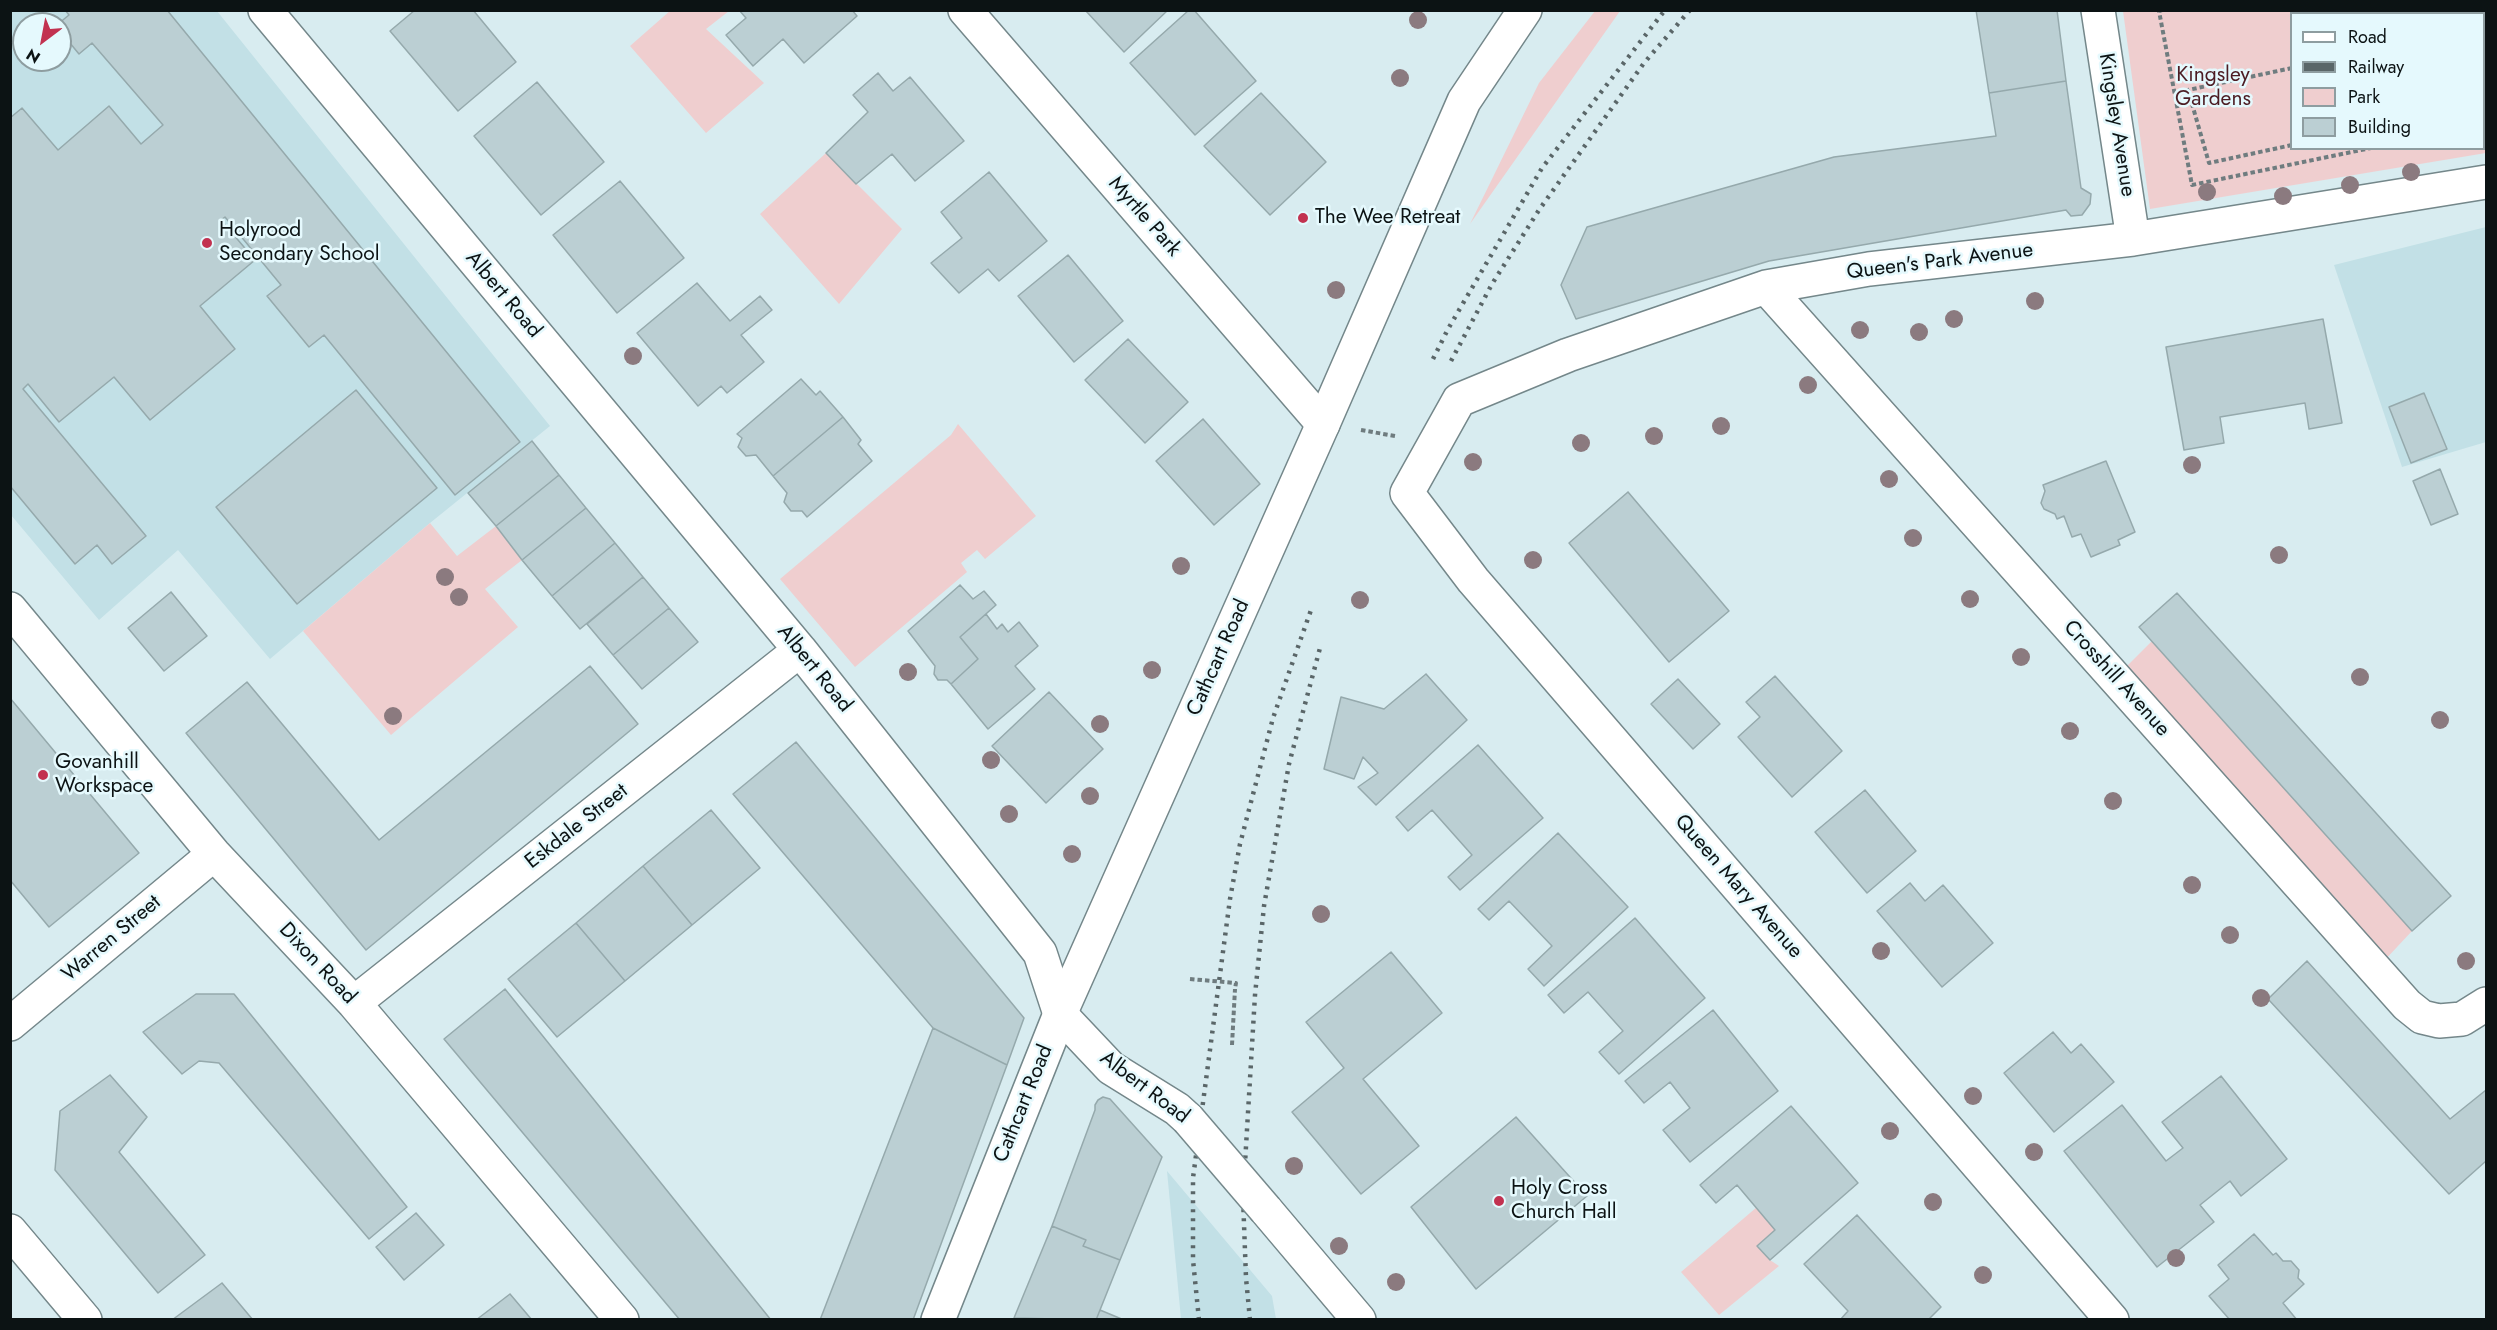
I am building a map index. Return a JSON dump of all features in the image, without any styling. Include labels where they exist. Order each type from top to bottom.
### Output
[{"type":"street","name":"Albert Road","points":[[265,10],[800,650],[1040,953],[1060,1014],[1112,1068],[1177,1109],[1188,1119],[1359,1320]]},
{"type":"street","name":"Myrtle Park","points":[[965,10],[1323,424]]},
{"type":"street","name":"Cathcart Road","points":[[938,1320],[1060,1014],[1464,101],[1525,10]]},
{"type":"street","name":"Kingsley Avenue","points":[[2098,10],[2133,239]]},
{"type":"street","name":"Queen's Park Avenue","points":[[1434,442],[1459,400],[1568,355],[1766,287],[1869,269],[2133,239],[2487,182]]},
{"type":"street","name":"Crosshill Avenue","points":[[1766,287],[2407,1005],[2422,1017],[2439,1021],[2462,1019],[2487,1004]]},
{"type":"street","name":"Queen Mary Avenue","points":[[1434,442],[1407,493],[1473,580],[2112,1320]]},
{"type":"street","name":"Dixon Road","points":[[10,609],[214,854],[354,1003],[622,1320]]},
{"type":"street","name":"Eskdale Street","points":[[354,1003],[800,650]]},
{"type":"street","name":"Warren Street","points":[[10,1024],[214,854]]},
{"type":"street","points":[[10,1231],[85,1320]]},
{"type":"path","points":[[2162,10],[2159,11],[2192,185],[2361,150]]},
{"type":"path","points":[[2290,68],[2188,90],[2209,163],[2290,145]]},
{"type":"path","points":[[1323,424],[1434,442]]},
{"type":"path","points":[[1190,979],[1236,982],[1232,1045]]},
{"type":"shaded area","name":"Holyrood Secondary School","points":[[10,11],[217,11],[550,426],[430,523],[270,659],[178,550],[99,620],[11,515]]},
{"type":"shaded area","points":[[2486,227],[2486,442],[2402,467],[2334,265]]},
{"type":"shaded area","points":[[1167,1171],[1272,1296],[1276,1319],[1181,1319]]},
{"type":"green space","points":[[671,10],[729,11],[706,29],[764,83],[706,133],[630,46]]},
{"type":"green space","points":[[1595,11],[1620,11],[1470,224],[1539,83]]},
{"type":"green space","name":"Kingsley Gardens","points":[[2123,11],[2486,11],[2486,153],[2150,209]]},
{"type":"green space","points":[[826,153],[902,229],[839,304],[760,214]]},
{"type":"green space","points":[[958,424],[1036,516],[985,559],[977,550],[961,563],[967,572],[855,667],[780,579],[951,435]]},
{"type":"green space","points":[[430,523],[457,556],[496,526],[522,560],[485,589],[518,627],[391,735],[303,631]]},
{"type":"green space","points":[[2152,641],[2412,931],[2383,962],[2120,673]]},
{"type":"green space","points":[[1757,1207],[1775,1230],[1757,1246],[1779,1266],[1719,1315],[1681,1272]]},
{"type":"building","points":[[65,10],[167,10],[520,442],[455,495],[324,335],[309,347],[267,296],[281,285],[225,217],[221,220],[255,260],[200,306],[235,349],[150,420],[114,377],[59,422],[28,384],[23,389],[146,536],[112,564],[97,545],[75,564],[10,486],[10,118],[22,108],[58,150],[109,106],[141,144],[163,125],[92,43],[79,54],[72,46],[72,12]]},
{"type":"building","points":[[415,10],[473,10],[516,62],[458,111],[390,31]]},
{"type":"building","points":[[739,10],[852,10],[857,16],[804,63],[783,39],[753,66],[726,35],[746,18]]},
{"type":"building","points":[[1085,10],[1168,10],[1124,52]]},
{"type":"building","points":[[1189,10],[1194,10],[1256,81],[1195,135],[1130,63]]},
{"type":"building","points":[[1976,10],[2057,10],[2066,81],[1989,93]]},
{"type":"building","points":[[878,73],[893,91],[910,77],[964,141],[915,181],[892,154],[856,184],[826,153],[868,112],[853,95]]},
{"type":"building","points":[[2066,81],[2081,188],[2091,194],[2090,204],[2082,215],[2071,216],[2066,210],[1769,261],[1576,319],[1561,285],[1587,227],[1834,157],[1996,136],[1989,93]]},
{"type":"building","points":[[537,82],[604,162],[541,215],[474,136]]},
{"type":"building","points":[[1261,93],[1326,162],[1270,215],[1204,146]]},
{"type":"building","points":[[989,172],[1047,241],[999,281],[988,269],[959,293],[931,263],[962,238],[941,212]]},
{"type":"building","points":[[620,181],[684,258],[617,313],[553,235]]},
{"type":"building","points":[[1068,255],[1123,321],[1074,362],[1018,296]]},
{"type":"building","points":[[697,283],[730,321],[760,296],[772,310],[741,335],[764,362],[727,393],[721,386],[698,406],[637,333]]},
{"type":"building","points":[[2323,319],[2342,423],[2309,429],[2305,403],[2220,417],[2224,443],[2184,450],[2166,347]]},
{"type":"building","points":[[1128,339],[1188,402],[1145,443],[1085,380]]},
{"type":"building","points":[[801,379],[816,395],[820,391],[843,417],[773,476],[756,455],[746,456],[738,447],[742,438],[737,434]]},
{"type":"building","points":[[356,390],[437,488],[297,604],[216,507]]},
{"type":"building","points":[[2424,393],[2447,449],[2411,463],[2389,407]]},
{"type":"building","points":[[843,417],[861,440],[858,444],[872,461],[807,517],[802,511],[791,511],[784,502],[787,493],[773,476]]},
{"type":"building","points":[[1203,419],[1260,484],[1214,525],[1156,461]]},
{"type":"building","points":[[532,441],[559,475],[496,526],[468,493]]},
{"type":"building","points":[[2106,461],[2135,532],[2118,540],[2120,545],[2091,557],[2081,534],[2072,537],[2064,516],[2057,519],[2055,514],[2044,509],[2041,503],[2045,491],[2043,485]]},
{"type":"building","points":[[2440,469],[2458,514],[2431,525],[2413,481]]},
{"type":"building","points":[[559,475],[586,508],[522,560],[496,526]]},
{"type":"building","points":[[1628,492],[1729,611],[1669,662],[1569,543]]},
{"type":"building","points":[[586,508],[615,543],[552,596],[522,560]]},
{"type":"building","points":[[615,543],[643,577],[580,629],[552,596]]},
{"type":"building","points":[[643,577],[669,608],[613,655],[587,624]]},
{"type":"building","points":[[960,585],[973,599],[984,591],[996,605],[960,637],[978,659],[951,684],[947,680],[938,680],[934,674],[935,666],[908,631]]},
{"type":"building","points":[[171,592],[207,636],[164,671],[128,628]]},
{"type":"building","points":[[2177,593],[2451,896],[2412,931],[2139,627]]},
{"type":"building","points":[[669,608],[698,642],[642,689],[613,655]]},
{"type":"building","points":[[986,614],[997,629],[1002,624],[1008,632],[1019,622],[1038,646],[1015,666],[1035,689],[988,729],[951,684],[978,659],[960,637]]},
{"type":"building","points":[[590,666],[638,724],[366,950],[186,733],[247,682],[379,840]]},
{"type":"building","points":[[1426,674],[1467,720],[1376,805],[1358,787],[1378,773],[1363,757],[1354,779],[1324,769],[1341,697],[1384,709]]},
{"type":"building","points":[[1775,676],[1842,751],[1792,797],[1738,737],[1760,717],[1746,702]]},
{"type":"building","points":[[1678,679],[1720,724],[1693,749],[1651,704]]},
{"type":"building","points":[[1049,692],[1103,749],[1046,803],[992,746]]},
{"type":"building","name":"Govanhill Workspace","points":[[10,698],[139,853],[49,927],[10,880]]},
{"type":"building","points":[[796,742],[1024,1018],[1007,1065],[933,1028],[733,794]]},
{"type":"building","points":[[1478,745],[1543,818],[1460,890],[1448,877],[1472,855],[1432,810],[1408,831],[1396,817]]},
{"type":"building","points":[[1865,790],[1916,851],[1867,893],[1815,832]]},
{"type":"building","points":[[711,810],[760,868],[692,925],[643,866]]},
{"type":"building","points":[[1558,833],[1628,907],[1544,986],[1528,969],[1552,946],[1509,901],[1489,920],[1478,909]]},
{"type":"building","points":[[643,866],[692,925],[625,981],[576,923]]},
{"type":"building","points":[[1910,883],[1925,901],[1943,885],[1993,943],[1942,987],[1877,911]]},
{"type":"building","points":[[1635,918],[1705,998],[1619,1074],[1599,1052],[1623,1031],[1588,992],[1564,1013],[1548,995]]},
{"type":"building","points":[[576,923],[625,981],[557,1037],[508,979]]},
{"type":"building","points":[[1391,952],[1442,1013],[1363,1079],[1419,1146],[1361,1194],[1292,1112],[1344,1068],[1306,1022]]},
{"type":"building","points":[[2307,961],[2450,1119],[2486,1090],[2486,1161],[2449,1194],[2268,999]]},
{"type":"building","points":[[505,989],[771,1320],[680,1320],[444,1039]]},
{"type":"building","points":[[196,994],[234,994],[407,1207],[369,1239],[219,1063],[199,1061],[182,1074],[143,1032]]},
{"type":"building","points":[[1713,1010],[1778,1091],[1690,1162],[1663,1130],[1690,1108],[1670,1082],[1644,1103],[1625,1081]]},
{"type":"building","points":[[933,1028],[1007,1065],[913,1320],[820,1320]]},
{"type":"building","points":[[2053,1032],[2071,1053],[2081,1044],[2114,1082],[2054,1132],[2004,1073]]},
{"type":"building","points":[[110,1075],[147,1117],[119,1152],[205,1255],[158,1293],[55,1170],[60,1111]]},
{"type":"building","points":[[2221,1076],[2287,1159],[2241,1196],[2230,1181],[2200,1205],[2214,1222],[2157,1267],[2064,1151],[2122,1105],[2166,1161],[2183,1148],[2162,1122]]},
{"type":"building","points":[[1103,1097],[1110,1099],[1162,1157],[1120,1260],[1083,1246],[1086,1240],[1052,1226],[1095,1105]]},
{"type":"building","points":[[1791,1106],[1858,1183],[1770,1260],[1757,1246],[1775,1230],[1737,1185],[1716,1203],[1700,1185]]},
{"type":"building","name":"Holy Cross Church Hall","points":[[1516,1117],[1587,1196],[1476,1289],[1411,1207]]},
{"type":"building","points":[[416,1213],[444,1245],[404,1280],[376,1247]]},
{"type":"building","points":[[1857,1215],[1941,1307],[1928,1320],[1840,1320],[1848,1311],[1804,1264]]},
{"type":"building","points":[[1052,1226],[1086,1240],[1083,1246],[1120,1260],[1096,1320],[1014,1318]]},
{"type":"building","points":[[2254,1234],[2273,1255],[2276,1253],[2283,1261],[2291,1261],[2299,1270],[2298,1278],[2304,1284],[2283,1303],[2297,1320],[2230,1320],[2209,1296],[2229,1279],[2218,1265]]},
{"type":"building","points":[[222,1283],[253,1320],[172,1320]]},
{"type":"building","points":[[510,1294],[532,1320],[476,1320]]},
{"type":"building","points":[[1100,1310],[1124,1320],[1096,1320]]},
{"type":"railway","points":[[1433,359],[1448,329],[1542,168],[1665,10]]},
{"type":"railway","points":[[1451,361],[1492,284],[1539,210],[1644,63],[1690,10]]},
{"type":"railway","points":[[1199,1320],[1193,1260],[1193,1178],[1230,899],[1240,844],[1273,718],[1311,610]]},
{"type":"railway","points":[[1250,1320],[1243,1197],[1255,995],[1264,906],[1289,764],[1320,648]]},
{"type":"place","name":"The Wee Retreat","points":[[1303,218]]},
{"type":"place","name":"Holyrood Secondary School","points":[[207,243]]},
{"type":"place","name":"Govanhill Workspace","points":[[43,775]]},
{"type":"place","name":"Holy Cross Church Hall","points":[[1499,1201]]}]
